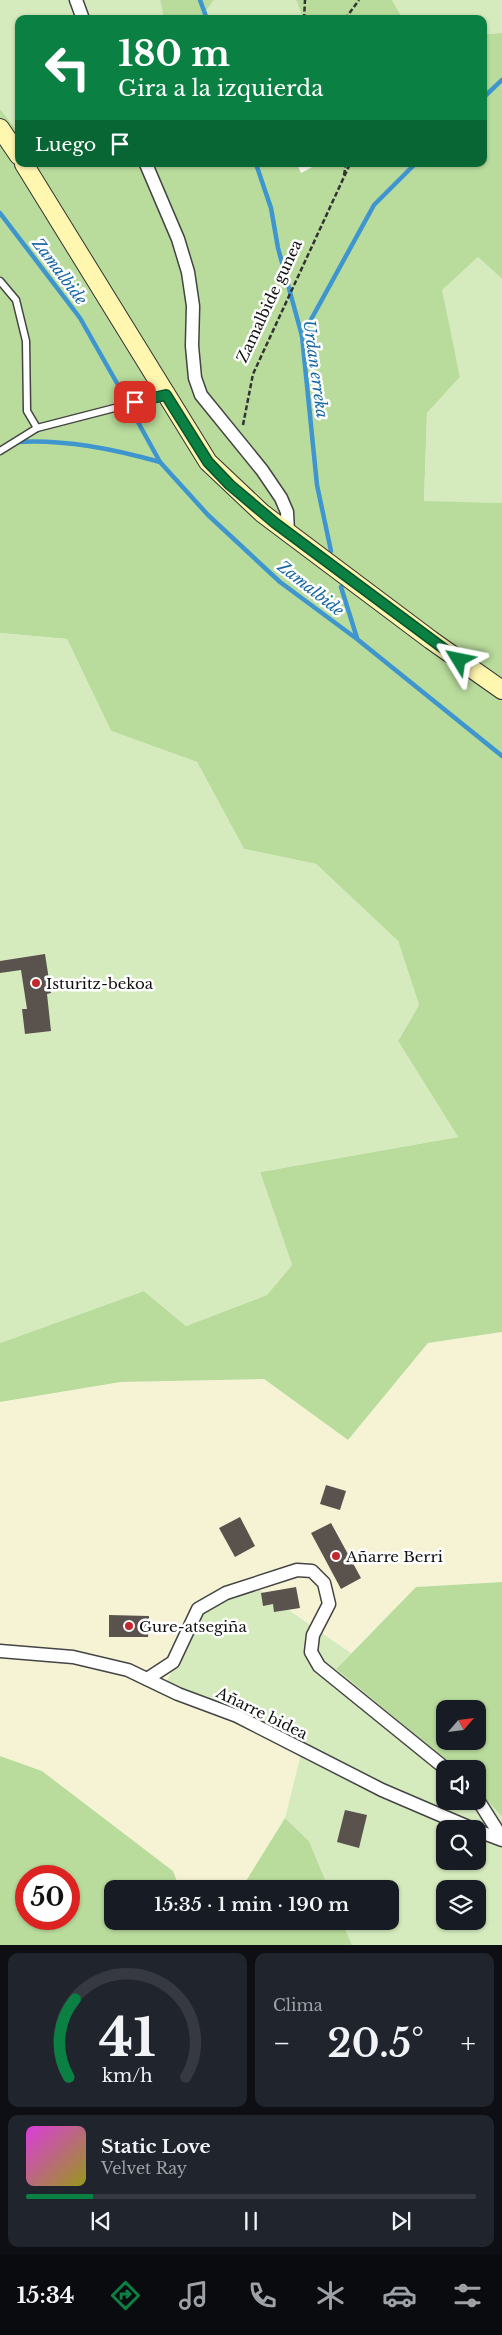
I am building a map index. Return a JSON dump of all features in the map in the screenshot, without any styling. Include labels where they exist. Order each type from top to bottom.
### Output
[{"type":"main road","points":[[0,128],[15,150]]},
{"type":"main road","points":[[26,167],[208,462],[236,490],[288,533],[502,690]]},
{"type":"street","points":[[76,0],[81,15]]},
{"type":"street","points":[[147,167],[178,239],[188,272],[193,306],[193,354],[200,395],[240,443],[281,498],[287,512],[288,533]]},
{"type":"street","points":[[147,1679],[173,1662],[198,1609],[226,1593],[297,1570],[312,1571],[324,1583],[329,1604],[313,1635],[311,1652],[319,1666],[436,1761]]},
{"type":"street","name":"Añarre bidea","points":[[0,1651],[73,1658],[128,1670],[237,1716],[382,1790],[452,1820]]},
{"type":"street","points":[[484,1810],[502,1839]]},
{"type":"street","points":[[486,1834],[502,1839]]},
{"type":"lane","points":[[0,281],[16,300],[26,341],[27,411],[37,428]]},
{"type":"lane","points":[[0,451],[37,428],[166,395]]},
{"type":"path","points":[[304,15],[305,0]]},
{"type":"path","points":[[348,15],[358,0]]},
{"type":"path","name":"Zamalbide gunea","points":[[344,177],[346,167]]},
{"type":"path","name":"Zamalbide gunea","points":[[240,443],[253,374],[349,167]]},
{"type":"shaded area","points":[[502,1332],[502,1582],[416,1587],[351,1653],[251,1583],[302,1754],[285,1818],[247,1880],[176,1880],[173,1871],[42,1771],[0,1756],[0,1402],[121,1382],[264,1379],[348,1440],[428,1343]]},
{"type":"green space","points":[[0,0],[160,0],[163,15],[15,15],[15,128],[0,109]]},
{"type":"green space","points":[[160,0],[214,0],[203,15],[163,15]]},
{"type":"green space","points":[[214,0],[296,0],[302,15],[203,15]]},
{"type":"green space","points":[[296,0],[392,0],[401,15],[302,15]]},
{"type":"green space","points":[[392,0],[502,0],[502,33],[487,34],[487,15],[401,15]]},
{"type":"green space","points":[[502,33],[502,279],[478,257],[442,290],[460,377],[427,413],[424,501],[502,503],[502,1332],[428,1343],[348,1440],[264,1379],[121,1382],[0,1402],[0,1343],[144,1291],[186,1326],[267,1295],[292,1265],[260,1172],[458,1137],[398,1041],[419,1005],[398,941],[316,864],[244,849],[197,762],[111,731],[67,639],[0,633],[0,109],[15,128],[15,167],[298,167],[301,173],[312,167],[487,167],[487,34]]},
{"type":"green space","points":[[478,257],[502,279],[502,503],[424,502],[427,413],[460,377],[441,290]]},
{"type":"green space","points":[[0,633],[67,639],[111,731],[197,762],[244,849],[316,864],[398,941],[419,1005],[398,1041],[458,1137],[260,1172],[292,1265],[267,1295],[186,1326],[144,1291],[0,1343]]},
{"type":"green space","points":[[502,1582],[502,1817],[486,1799],[486,1760],[446,1760],[336,1669],[416,1587]]},
{"type":"green space","points":[[250,1583],[351,1653],[336,1669],[446,1760],[436,1760],[436,1810],[486,1810],[486,1799],[502,1817],[502,1945],[352,1945],[346,1930],[399,1930],[399,1880],[325,1880],[309,1841],[285,1818],[301,1754],[164,1688],[198,1614]]},
{"type":"green space","points":[[0,1756],[42,1771],[173,1871],[176,1880],[104,1880],[104,1930],[346,1930],[352,1945],[0,1945]]},
{"type":"green space","points":[[285,1818],[309,1841],[325,1880],[247,1880]]},
{"type":"building","points":[[45,954],[51,993],[47,994],[51,1031],[25,1034],[22,1009],[27,1009],[21,970],[0,973],[0,961]]},
{"type":"building","points":[[326,1485],[346,1491],[340,1510],[320,1504]]},
{"type":"building","points":[[240,1517],[255,1546],[235,1557],[219,1528]]},
{"type":"building","name":"Añarre Berri","points":[[331,1523],[361,1578],[341,1589],[311,1533]]},
{"type":"building","points":[[296,1587],[300,1608],[274,1612],[273,1604],[263,1606],[261,1593]]},
{"type":"building","name":"Gure-atsegiña","points":[[109,1615],[149,1616],[148,1637],[109,1637]]},
{"type":"building","points":[[345,1810],[367,1815],[359,1848],[337,1842]]},
{"type":"waterway","name":"Urdan erreka","points":[[200,0],[206,15]]},
{"type":"waterway","points":[[487,94],[502,80]]},
{"type":"waterway","name":"Urdan erreka","points":[[257,167],[271,208],[278,248],[302,336],[317,485],[331,551]]},
{"type":"waterway","points":[[302,336],[374,205],[412,167]]},
{"type":"waterway","name":"Zamalbide","points":[[0,213],[80,318],[126,399]]},
{"type":"waterway","name":"Zamalbide","points":[[133,413],[160,462],[208,515],[280,582],[357,639],[502,756]]},
{"type":"waterway","points":[[16,442],[53,442],[89,446],[160,462]]},
{"type":"waterway","name":"Urdan erreka","points":[[341,587],[357,638]]},
{"type":"place","name":"Isturitz-bekoa","points":[[36,983]]},
{"type":"place","name":"Añarre Berri","points":[[336,1556]]},
{"type":"place","name":"Gure-atsegiña","points":[[129,1626]]},
{"type":"route","points":[[135,402],[166,395],[208,462],[230,485],[275,523],[459,660]]}]
